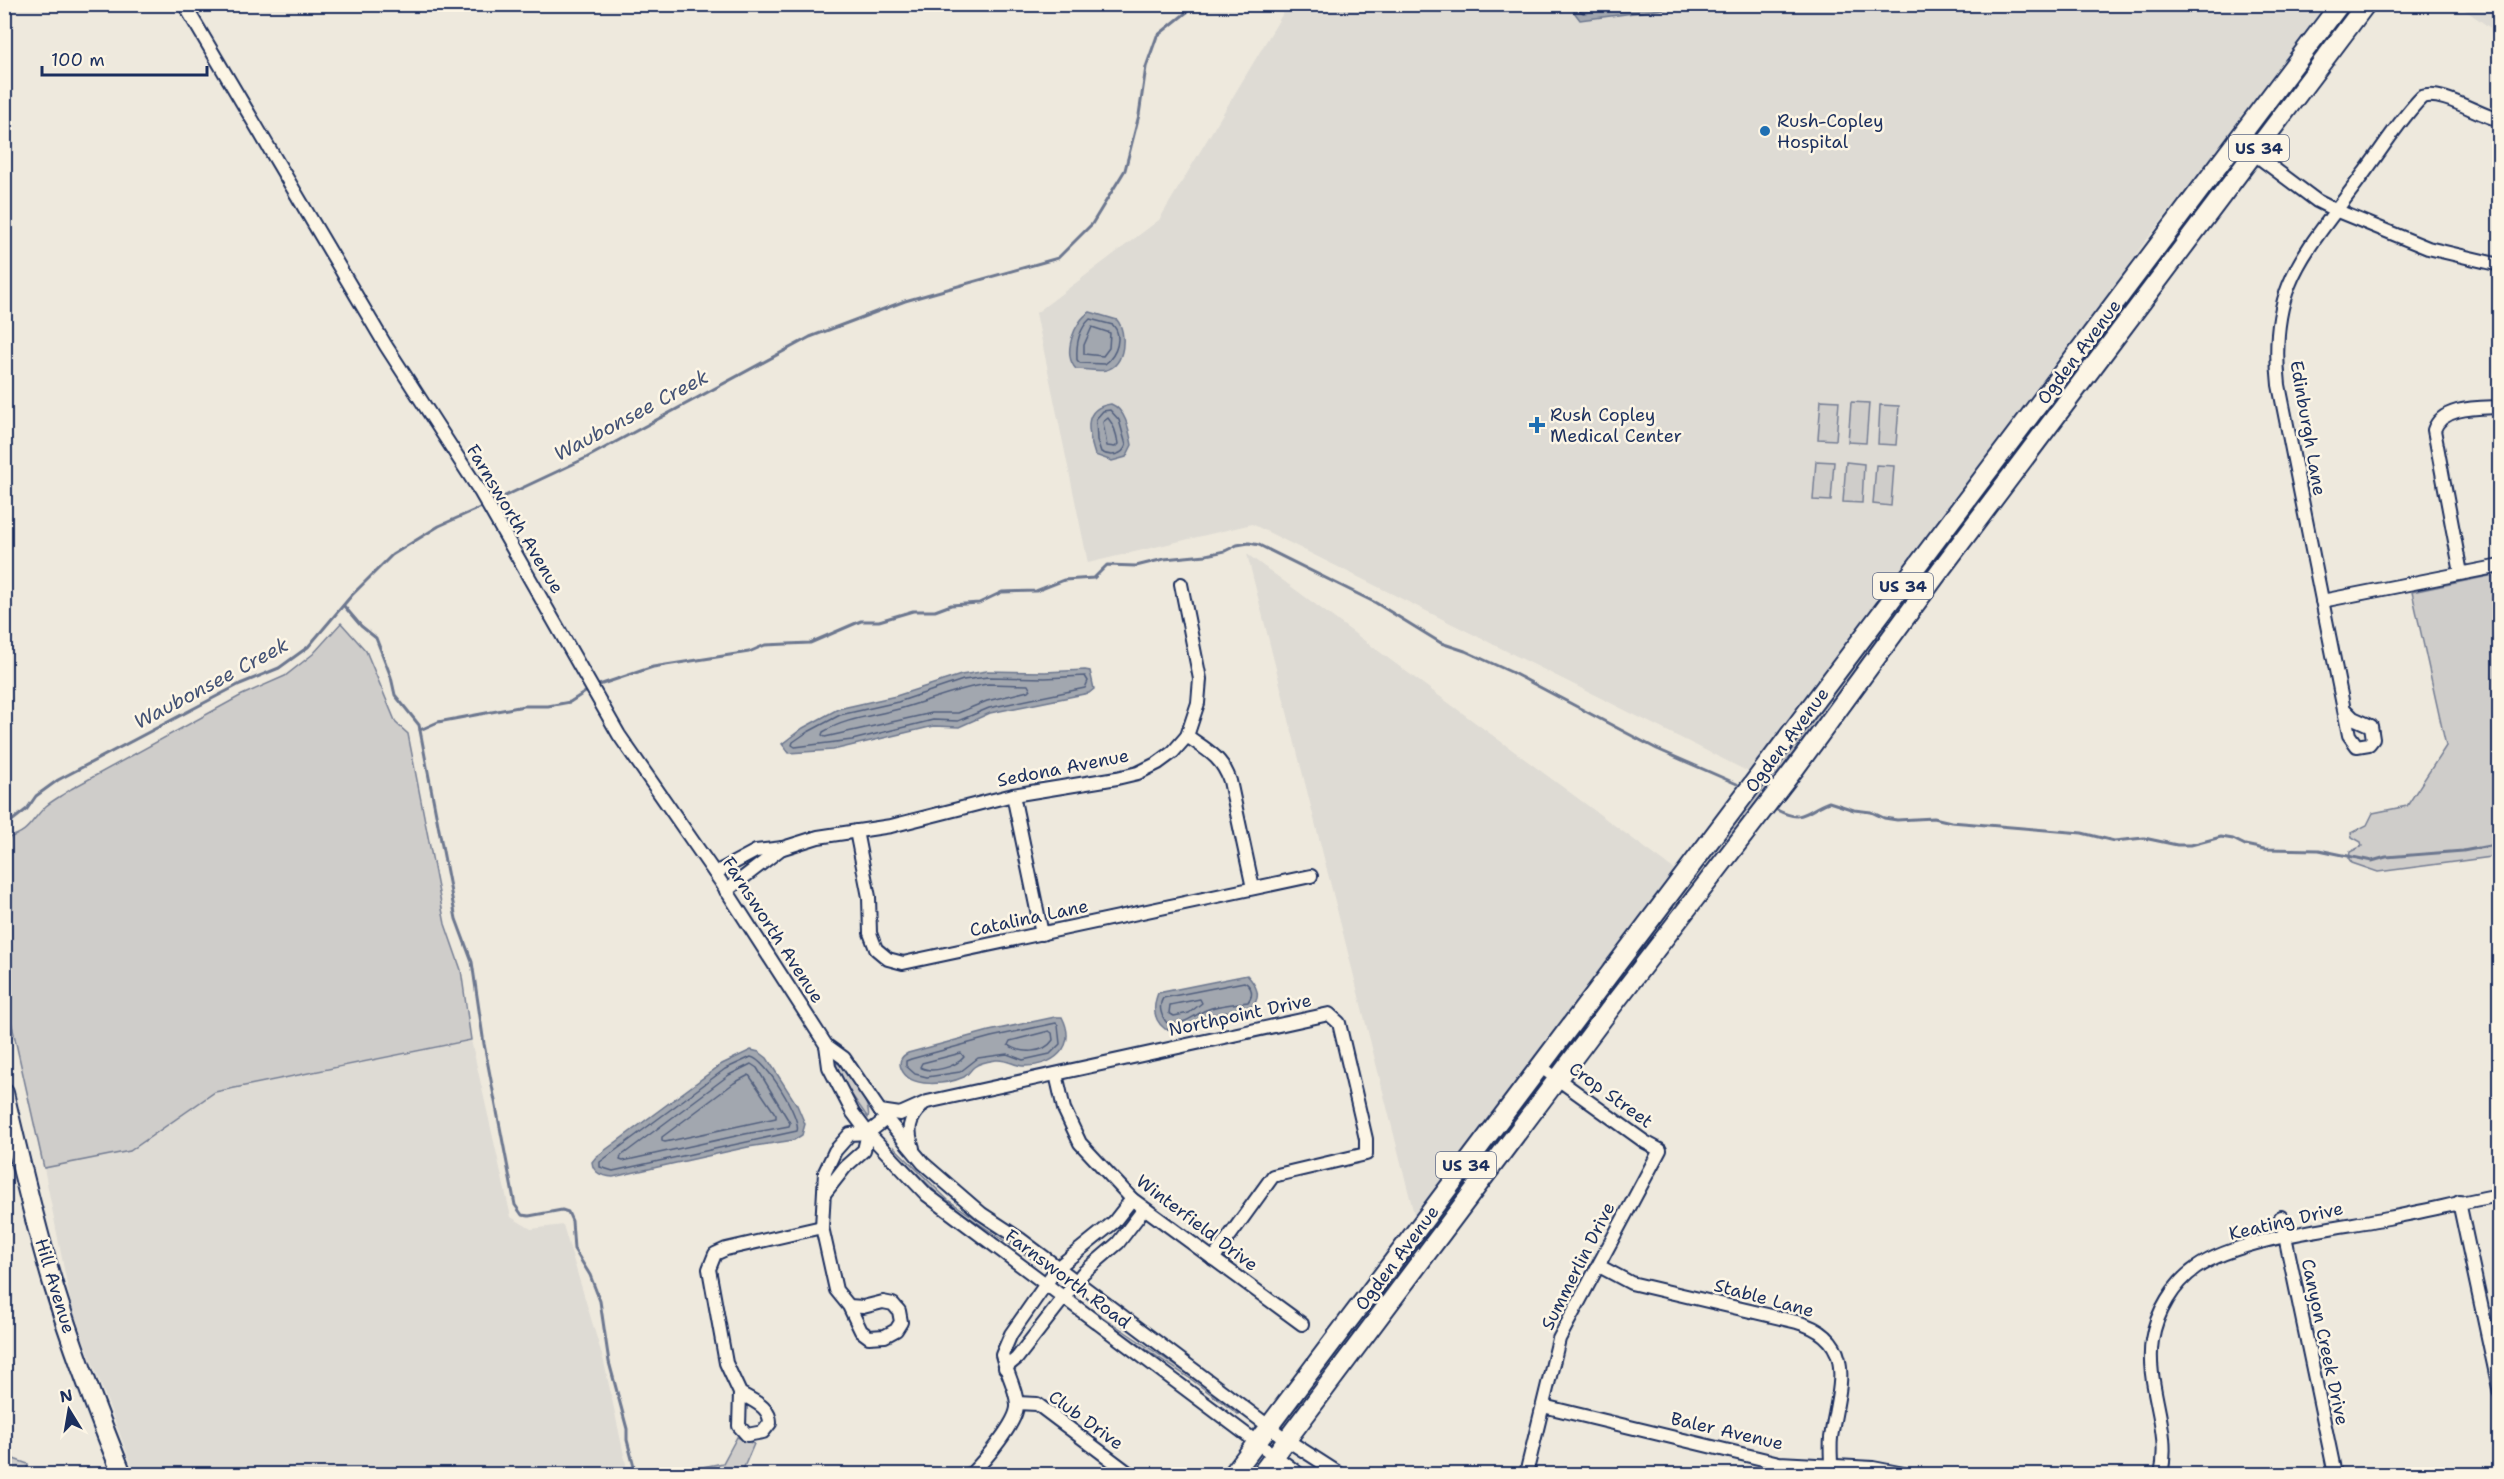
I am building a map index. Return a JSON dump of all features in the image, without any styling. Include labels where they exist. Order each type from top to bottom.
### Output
[{"type":"main road","name":"Ogden Avenue","points":[[1233,1474],[2340,4]]},
{"type":"main road","name":"Ogden Avenue","points":[[1261,1474],[1558,1078],[1796,767],[1948,560],[2366,4]]},
{"type":"main road","name":"Hill Avenue","points":[[4,1093],[53,1285],[95,1406],[122,1474]]},
{"type":"street","name":"Farnsworth Avenue","points":[[184,4],[386,346],[481,493],[619,735],[715,873],[825,1045],[829,1067],[853,1113],[868,1132]]},
{"type":"street","name":"Edinburgh Lane","points":[[2344,709],[2279,385],[2277,343],[2283,300],[2304,252],[2422,97],[2437,95],[2499,120]]},
{"type":"street","points":[[2237,141],[2317,201],[2335,210],[2428,248],[2499,265]]},
{"type":"street","points":[[2461,573],[2434,430],[2437,422],[2448,414],[2499,407]]},
{"type":"street","points":[[2322,601],[2499,566]]},
{"type":"street","name":"Sedona Avenue","points":[[715,873],[748,854],[783,848],[818,837],[891,826],[1013,795],[1138,773],[1173,752],[1187,736],[1198,703],[1200,679],[1181,584]]},
{"type":"street","points":[[1187,736],[1216,756],[1225,766],[1253,888]]},
{"type":"street","points":[[1013,795],[1042,934]]},
{"type":"street","name":"Catalina Lane","points":[[856,831],[869,897],[870,933],[876,949],[888,960],[903,963],[1311,876]]},
{"type":"street","name":"Sedona Avenue","points":[[726,891],[783,848]]},
{"type":"street","name":"Northpoint Drive","points":[[883,1115],[900,1114],[927,1102],[1329,1014],[1339,1023],[1366,1138],[1366,1154],[1273,1176],[1213,1259]]},
{"type":"street","name":"Farnsworth Avenue","points":[[825,1045],[844,1058],[883,1115]]},
{"type":"street","name":"Crop Street","points":[[1541,1067],[1645,1142],[1660,1150]]},
{"type":"street","name":"Winterfield Drive","points":[[1056,1074],[1065,1109],[1080,1143],[1132,1198],[1302,1324]]},
{"type":"street","points":[[915,1154],[909,1138],[910,1124],[915,1114],[927,1102]]},
{"type":"street","points":[[824,1194],[845,1167],[864,1150],[868,1132],[883,1115]]},
{"type":"street","name":"Farnsworth Road","points":[[883,1115],[915,1154],[982,1214],[1020,1239],[1269,1426]]},
{"type":"street","points":[[849,1306],[836,1290],[822,1227],[825,1172],[835,1151],[850,1134],[868,1132]]},
{"type":"street","name":"Farnsworth Road","points":[[868,1132],[927,1195],[1256,1443]]},
{"type":"street","name":"Summerlin Drive","points":[[1526,1474],[1559,1339],[1660,1150]]},
{"type":"street","name":"Keating Drive","points":[[2161,1474],[2165,1448],[2152,1383],[2152,1338],[2167,1301],[2179,1283],[2196,1268],[2217,1256],[2236,1249],[2285,1237],[2499,1195]]},
{"type":"street","points":[[971,1474],[1017,1412],[1017,1403],[1002,1354],[1006,1344],[1057,1268],[1114,1222],[1132,1198]]},
{"type":"street","points":[[2459,1202],[2496,1362],[2499,1393]]},
{"type":"street","points":[[1005,1368],[1017,1358],[1062,1298],[1090,1266],[1118,1243],[1144,1209]]},
{"type":"street","name":"Canyon Creek Drive","points":[[2281,1217],[2335,1474]]},
{"type":"street","points":[[740,1393],[726,1363],[719,1328],[709,1269],[715,1254],[726,1249],[822,1227]]},
{"type":"street","name":"Stable Lane","points":[[1599,1266],[1631,1283],[1797,1322],[1821,1333],[1833,1346],[1841,1368],[1841,1384],[1831,1440],[1831,1466]]},
{"type":"street","name":"Club Drive","points":[[1017,1403],[1037,1404],[1130,1474]]},
{"type":"street","name":"Baler Avenue","points":[[1543,1406],[1779,1463],[1873,1468],[1904,1474]]},
{"type":"street","points":[[1269,1426],[1340,1474]]},
{"type":"street","points":[[1256,1443],[1299,1474]]},
{"type":"shaded area","name":"Rush Copley Medical Center","points":[[1288,5],[2330,5],[2274,80],[2144,243],[2089,326],[1753,774],[1252,524],[1088,563],[1036,313],[1159,220]]},
{"type":"shaded area","points":[[2458,5],[2499,5],[2499,34]]},
{"type":"shaded area","points":[[1821,400],[1839,401],[1836,440],[1818,439]]},
{"type":"shaded area","points":[[1851,402],[1869,403],[1866,443],[1848,442]]},
{"type":"shaded area","points":[[1880,405],[1899,406],[1896,445],[1878,444]]},
{"type":"shaded area","points":[[1816,461],[1834,462],[1831,501],[1813,500]]},
{"type":"shaded area","points":[[1846,462],[1864,464],[1862,503],[1843,502]]},
{"type":"shaded area","points":[[1876,465],[1894,466],[1891,506],[1873,504]]},
{"type":"shaded area","points":[[1996,472],[1998,474],[1936,564],[1618,985],[1677,897]]},
{"type":"shaded area","points":[[1247,554],[1679,873],[1416,1222],[1345,941]]},
{"type":"shaded area","points":[[2499,574],[2499,856],[2378,872],[2352,863],[2349,859],[2350,852],[2362,846],[2361,842],[2352,837],[2351,833],[2367,825],[2373,813],[2407,806],[2446,746],[2412,592]]},
{"type":"shaded area","points":[[341,623],[366,651],[396,723],[408,734],[445,924],[461,970],[471,1040],[215,1092],[130,1151],[44,1168],[5,994],[5,839],[20,833],[46,806],[71,789],[242,695],[285,676],[313,654]]},
{"type":"shaded area","points":[[471,1040],[511,1217],[531,1229],[563,1225],[604,1362],[628,1474],[135,1474],[72,1309],[44,1168],[130,1151],[215,1092]]},
{"type":"shaded area","points":[[834,1063],[840,1064],[859,1091],[869,1112],[868,1118],[833,1068]]},
{"type":"shaded area","points":[[894,1147],[948,1200],[1032,1256],[1042,1266],[945,1201],[893,1150]]},
{"type":"shaded area","points":[[1480,1159],[1444,1215],[1349,1343],[1398,1270]]},
{"type":"shaded area","points":[[1082,1303],[1188,1374],[1240,1413],[1238,1414],[1188,1377],[1112,1327]]},
{"type":"shaded area","points":[[737,1437],[754,1444],[741,1474],[666,1474],[723,1463]]},
{"type":"shaded area","points":[[5,1456],[28,1464],[27,1468],[46,1474],[5,1474]]},
{"type":"water","points":[[1575,4],[1694,5],[1693,10],[1672,8],[1580,20],[1574,12]]},
{"type":"water","points":[[1090,312],[1117,320],[1122,332],[1121,355],[1113,367],[1106,370],[1076,369],[1072,363],[1070,347],[1072,338],[1079,323]]},
{"type":"water","points":[[1111,404],[1123,416],[1132,445],[1126,457],[1112,461],[1095,455],[1089,430],[1091,416],[1095,411],[1101,406]]},
{"type":"water","points":[[987,671],[1090,671],[1094,689],[1089,693],[990,713],[959,727],[934,726],[833,750],[789,753],[782,744],[803,728],[838,709],[896,696],[961,675]]},
{"type":"water","points":[[1247,975],[1257,991],[1257,999],[1251,1007],[1208,1016],[1195,1025],[1175,1030],[1165,1029],[1156,1017],[1155,1003],[1158,993]]},
{"type":"water","points":[[1062,1017],[1067,1038],[1059,1054],[1044,1063],[1023,1066],[1003,1060],[990,1061],[976,1065],[964,1077],[939,1083],[912,1080],[901,1068],[901,1059],[908,1053],[989,1031]]},
{"type":"water","points":[[751,1050],[767,1058],[797,1105],[805,1124],[802,1135],[794,1140],[748,1147],[613,1177],[596,1172],[592,1162],[596,1157],[722,1064]]},
{"type":"waterway","name":"Waubonsee Creek","points":[[490,503],[586,458],[810,337],[905,301],[1058,258],[1092,224],[1125,170],[1139,115],[1146,67],[1157,36],[1197,4]]},
{"type":"waterway","name":"Waubonsee Creek","points":[[4,827],[27,809],[36,796],[58,780],[240,684],[279,668],[308,647],[352,595],[392,555],[439,526],[484,506]]},
{"type":"waterway","points":[[596,686],[653,667],[749,652],[765,645],[810,643],[861,621],[879,621],[913,611],[935,611],[951,605],[979,603],[1002,592],[1036,591],[1064,580],[1094,578],[1107,565],[1136,566],[1164,559],[1206,555],[1249,543],[1259,545],[1376,603],[1441,643],[1511,672],[1657,749],[1737,784]]},
{"type":"waterway","points":[[344,606],[361,626],[376,638],[391,677],[395,695],[419,725],[456,919],[472,962],[484,1044],[515,1205],[522,1215],[529,1216],[562,1210],[568,1212],[572,1221],[574,1249],[590,1275],[600,1301],[609,1362],[636,1474]]},
{"type":"waterway","points":[[420,730],[438,722],[524,706],[548,706],[570,702],[590,689]]},
{"type":"waterway","points":[[1777,810],[1799,816],[1829,802],[1897,820],[1934,818],[1951,822],[2082,833],[2114,841],[2144,838],[2177,845],[2191,845],[2221,837],[2264,849],[2319,850],[2372,861],[2386,857],[2463,851],[2500,844]]},
{"type":"place","name":"Rush-Copley Hospital","points":[[1765,131]]},
{"type":"place","name":"Rush Copley Medical Center","points":[[1537,425]]}]
